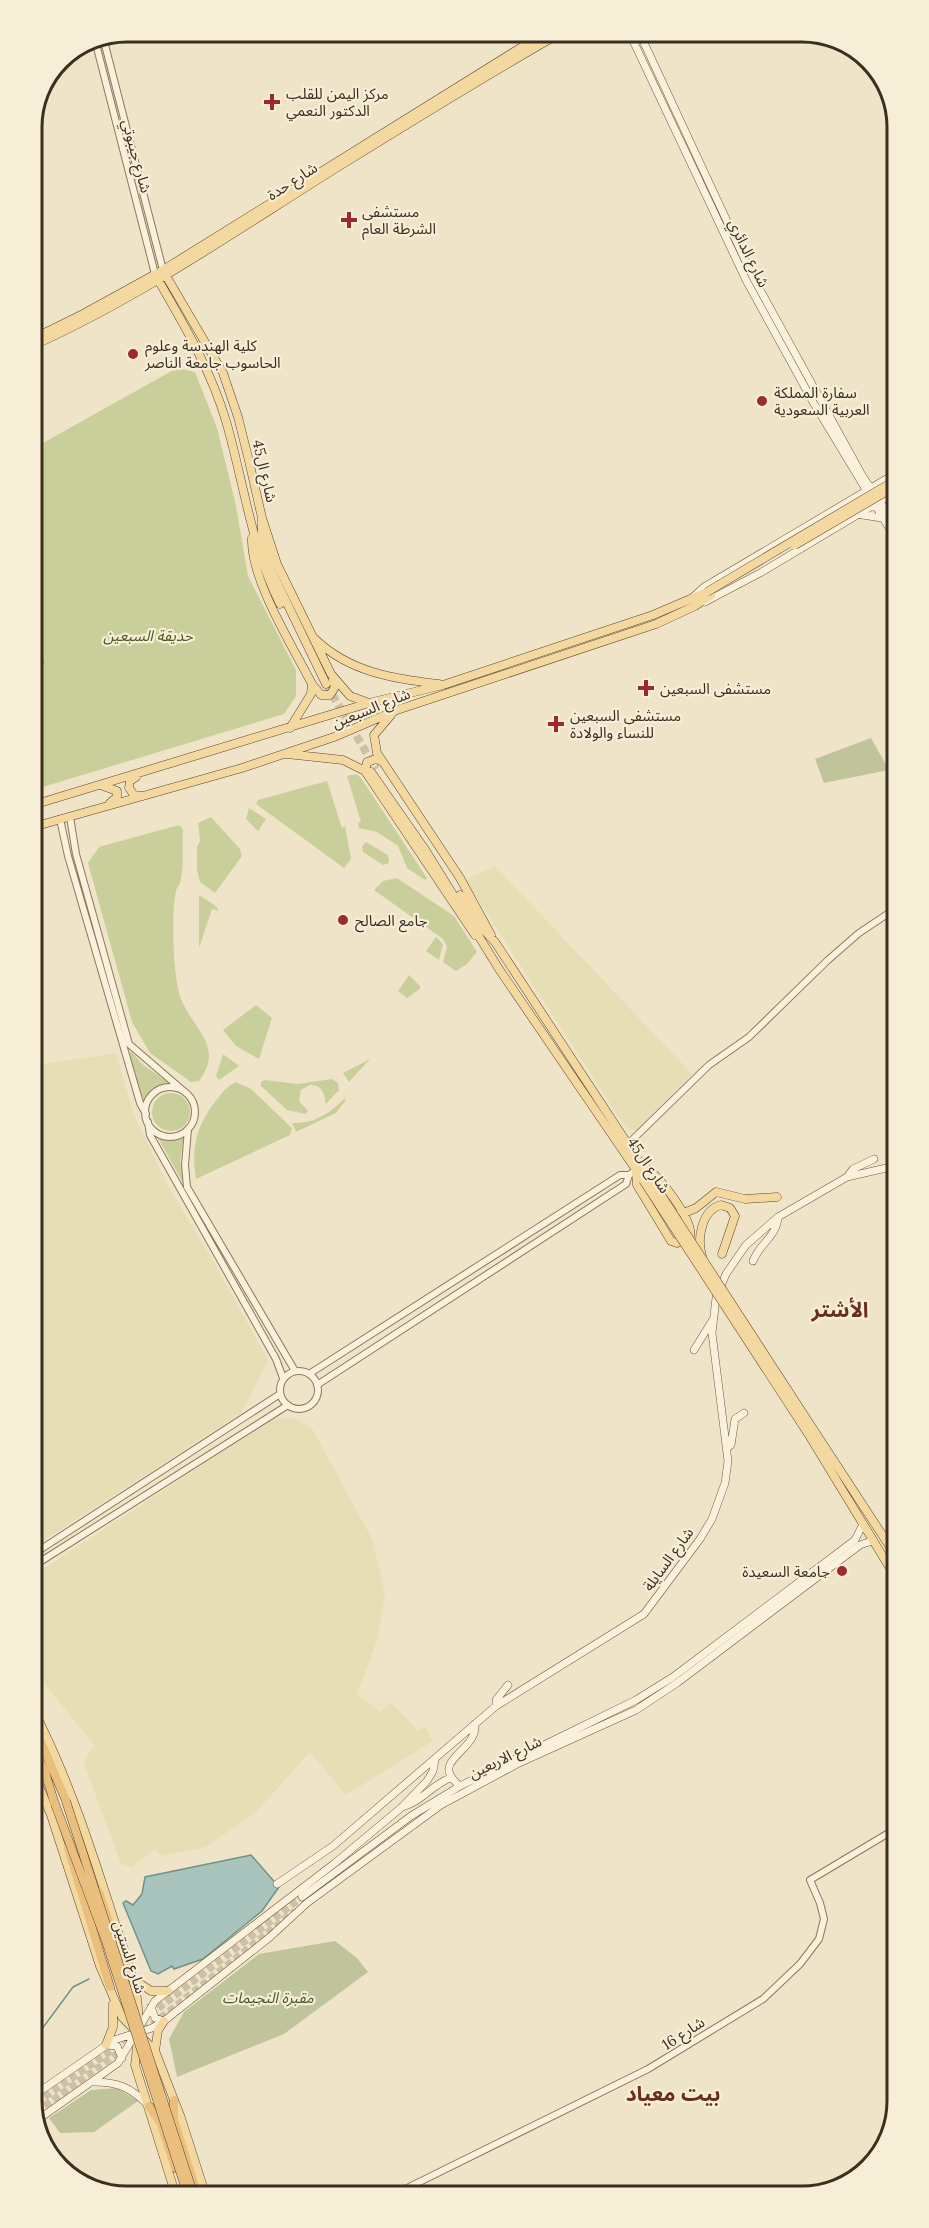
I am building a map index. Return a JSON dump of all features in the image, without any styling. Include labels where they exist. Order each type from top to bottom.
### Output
[{"type":"highway","name":"شارع الستين","points":[[42,1743],[66,1801],[193,2186]]},
{"type":"highway","name":"شارع الستين","points":[[42,1770],[106,1941],[183,2186]]},
{"type":"highway","points":[[66,1801],[74,1818],[122,1960],[133,1979]]},
{"type":"highway","points":[[55,1804],[110,1987]]},
{"type":"highway","points":[[174,2100],[174,2121],[193,2186]]},
{"type":"highway","points":[[149,2106],[161,2124],[183,2186]]},
{"type":"main road","name":"شارع حدة","points":[[42,334],[161,275],[530,42]]},
{"type":"main road","name":"شارع حدة","points":[[42,341],[86,321],[545,42]]},
{"type":"main road","name":"شارع الدائري","points":[[634,42],[808,394],[860,478]]},
{"type":"main road","name":"شارع الدائري","points":[[644,42],[750,278],[821,400],[860,478]]},
{"type":"main road","name":"شارع ال45","points":[[161,275],[223,373],[238,417],[262,518],[262,542],[270,568],[324,685],[275,595],[252,531],[226,421],[211,378],[161,275]]},
{"type":"main road","points":[[808,394],[813,397],[816,392]]},
{"type":"main road","points":[[813,402],[815,398],[821,400]]},
{"type":"main road","points":[[226,421],[238,417]]},
{"type":"main road","points":[[860,478],[873,483],[880,482]]},
{"type":"main road","points":[[860,478],[887,521]]},
{"type":"main road","points":[[857,496],[860,478]]},
{"type":"main road","points":[[692,603],[704,587],[887,478]]},
{"type":"main road","points":[[709,593],[887,485]]},
{"type":"main road","points":[[709,593],[887,492]]},
{"type":"main road","points":[[692,603],[760,573],[887,497]]},
{"type":"main road","points":[[841,504],[848,504],[852,508],[853,516]]},
{"type":"main road","points":[[884,515],[887,508]]},
{"type":"main road","points":[[853,516],[884,515],[887,517]]},
{"type":"main road","points":[[252,531],[251,551],[264,589],[312,684],[321,695],[330,694],[335,687],[331,674],[277,564],[262,518]]},
{"type":"main road","name":"شارع السبعين","points":[[42,824],[284,754],[334,737],[397,710],[645,628],[709,593]]},
{"type":"main road","name":"شارع السبعين","points":[[42,802],[369,704],[443,685],[692,603]]},
{"type":"main road","points":[[310,634],[340,659],[378,674],[443,685]]},
{"type":"main road","points":[[331,674],[350,696],[369,704]]},
{"type":"main road","points":[[290,729],[311,694],[312,684]]},
{"type":"main road","points":[[397,710],[384,721],[374,735],[374,744],[381,761],[460,879],[495,942]]},
{"type":"main road","points":[[284,754],[343,760],[371,771]]},
{"type":"main road","points":[[371,771],[367,762],[376,759],[381,761]]},
{"type":"main road","name":"شارع ال45","points":[[371,771],[482,928],[495,942],[626,1147],[633,1172],[646,1174],[810,1430],[887,1543]]},
{"type":"main road","name":"شارع ال45","points":[[371,771],[468,928],[483,942],[646,1174],[704,1261],[810,1430],[862,1526],[887,1564]]},
{"type":"main road","points":[[140,774],[130,782],[129,788],[134,795],[142,796]]},
{"type":"main road","points":[[101,786],[113,789],[117,794],[115,799],[106,806]]},
{"type":"main road","points":[[847,1178],[853,1169],[874,1159]]},
{"type":"main road","name":"شارع السايلة","points":[[277,1884],[329,1850],[496,1706],[644,1614],[690,1555],[712,1519],[725,1483],[727,1448],[714,1359],[712,1321],[720,1287],[736,1259],[757,1233],[778,1217],[847,1178],[887,1168]]},
{"type":"main road","points":[[633,1172],[637,1185],[671,1241],[677,1243],[684,1241],[691,1231],[681,1211],[655,1173],[646,1174]]},
{"type":"main road","points":[[681,1211],[684,1213],[692,1211],[716,1192],[745,1200],[777,1197]]},
{"type":"main road","points":[[704,1261],[699,1243],[700,1232],[712,1209],[721,1205],[730,1208],[735,1216],[722,1254]]},
{"type":"main road","points":[[753,1261],[760,1247],[775,1232],[778,1217]]},
{"type":"main road","points":[[694,1350],[712,1321]]},
{"type":"main road","points":[[727,1448],[731,1445],[735,1419],[744,1413]]},
{"type":"main road","name":"شارع الاربعين","points":[[857,1542],[862,1526]]},
{"type":"main road","name":"شارع الاربعين","points":[[335,1863],[302,1897],[460,1786],[636,1710],[677,1683],[857,1542],[872,1541]]},
{"type":"main road","points":[[496,1706],[498,1698],[508,1685]]},
{"type":"main road","points":[[450,1778],[450,1764],[472,1739],[475,1724]]},
{"type":"main road","name":"شارع الستين","points":[[42,1727],[64,1772],[133,1979],[138,2004],[135,2065],[149,2106]]},
{"type":"main road","points":[[44,2116],[93,2082],[122,2058],[151,2007],[168,1991],[335,1863],[402,1807],[427,1781],[433,1771],[435,1760]]},
{"type":"main road","name":"شارع الاربعين","points":[[42,2090],[106,2045],[138,2031],[152,2028],[164,2021],[413,1819],[518,1760]]},
{"type":"main road","points":[[450,1778],[460,1786]]},
{"type":"main road","points":[[402,1807],[412,1805],[433,1787],[450,1778]]},
{"type":"main road","name":"شارع الستين","points":[[42,1793],[100,1966],[110,1987]]},
{"type":"main road","points":[[402,1807],[413,1819]]},
{"type":"main road","points":[[110,1987],[123,1994],[130,1988],[133,1979],[151,1991],[168,1991]]},
{"type":"main road","points":[[110,1987],[122,2017],[155,2051],[203,2186]]},
{"type":"main road","points":[[110,1987],[114,2020],[106,2045],[117,2046],[122,2058]]},
{"type":"main road","points":[[151,2007],[155,2018],[164,2021],[158,2030],[155,2051]]},
{"type":"main road","points":[[143,2085],[146,2075],[151,2070],[164,2074]]},
{"type":"main road","points":[[93,2082],[118,2083],[126,2086],[149,2106],[173,2186]]},
{"type":"street","name":"شارع جيبوتي","points":[[105,45],[161,275]]},
{"type":"street","name":"شارع جيبوتي","points":[[97,47],[161,275]]},
{"type":"street","points":[[70,817],[76,854],[115,1007]]},
{"type":"street","points":[[60,819],[126,1045],[140,1103],[146,1114],[150,1135],[295,1371]]},
{"type":"street","points":[[626,1147],[709,1065],[749,1037],[828,960],[859,933],[887,914]]},
{"type":"street","points":[[42,1549],[280,1394],[283,1378],[276,1359],[184,1189],[188,1129],[195,1110],[186,1093],[126,1045]]},
{"type":"street","points":[[146,1114],[149,1100],[159,1090],[174,1088],[186,1093]]},
{"type":"street","points":[[148,1122],[152,1129],[166,1137],[182,1134],[188,1129]]},
{"type":"street","points":[[309,1374],[620,1175],[633,1172]]},
{"type":"street","points":[[317,1385],[626,1184],[633,1172]]},
{"type":"street","points":[[280,1394],[288,1405],[299,1409],[310,1405],[317,1395],[317,1385],[309,1374],[295,1371],[283,1378]]},
{"type":"street","points":[[42,1561],[288,1405]]},
{"type":"street","points":[[92,1518],[99,1524]]},
{"type":"street","name":"شارع 16","points":[[411,2186],[648,2069],[763,1998],[800,1964],[819,1939],[824,1920],[820,1903],[810,1880],[887,1834]]},
{"type":"shaded area","points":[[495,866],[692,1074],[638,1130],[628,1129],[624,1125],[465,880]]},
{"type":"shaded area","points":[[116,1053],[134,1115],[168,1186],[215,1264],[268,1360],[241,1413],[42,1541],[42,1065]]},
{"type":"shaded area","points":[[295,1418],[313,1430],[372,1539],[385,1595],[377,1640],[357,1694],[380,1712],[391,1703],[417,1730],[426,1727],[433,1741],[346,1795],[310,1752],[256,1812],[206,1847],[161,1856],[155,1849],[132,1867],[121,1864],[84,1764],[87,1755],[95,1746],[42,1681],[42,1569],[273,1419]]},
{"type":"green space","name":"حديقة السبعين","points":[[177,368],[195,372],[217,428],[236,506],[248,576],[296,670],[296,696],[284,714],[42,787],[42,443]]},
{"type":"green space","points":[[871,738],[887,770],[824,783],[815,759]]},
{"type":"green space","points":[[356,774],[361,778],[427,878],[425,880],[407,868],[398,846],[377,832],[359,828],[358,823],[361,822],[347,776]]},
{"type":"green space","points":[[327,781],[342,828],[345,826],[351,859],[344,868],[256,804],[258,800]]},
{"type":"green space","points":[[249,808],[266,819],[258,831],[246,819]]},
{"type":"green space","points":[[211,817],[240,849],[242,856],[215,893],[200,882],[197,870],[197,847],[200,841],[198,823]]},
{"type":"green space","points":[[179,825],[183,829],[183,860],[181,881],[176,891],[174,914],[176,973],[180,996],[204,1037],[209,1057],[199,1081],[191,1082],[150,1053],[132,1022],[88,863],[99,847]]},
{"type":"green space","points":[[366,842],[388,855],[389,863],[383,865],[363,852],[362,846]]},
{"type":"green space","points":[[397,878],[454,916],[477,952],[467,964],[456,971],[443,962],[447,947],[443,939],[374,890],[383,881]]},
{"type":"green space","points":[[199,895],[217,907],[218,911],[212,909],[199,948]]},
{"type":"green space","points":[[436,937],[443,944],[439,960],[426,951]]},
{"type":"green space","points":[[409,975],[420,986],[420,989],[407,998],[398,991]]},
{"type":"green space","points":[[256,1005],[272,1018],[259,1059],[236,1046],[223,1030]]},
{"type":"green space","points":[[132,1052],[142,1064],[172,1085],[159,1087],[144,1102],[129,1053]]},
{"type":"green space","points":[[223,1054],[239,1066],[219,1080],[216,1076]]},
{"type":"green space","points":[[370,1059],[349,1082],[343,1073]]},
{"type":"green space","points":[[332,1079],[338,1083],[339,1090],[326,1104],[320,1088],[310,1085],[301,1090],[299,1101],[308,1111],[305,1114],[287,1110],[261,1086],[261,1082],[265,1080],[298,1084]]},
{"type":"green space","points":[[236,1082],[251,1089],[292,1128],[290,1135],[196,1179],[194,1158],[199,1129],[220,1096]]},
{"type":"green space","points":[[171,1093],[178,1094],[184,1099],[189,1105],[189,1119],[184,1125],[178,1130],[171,1131],[164,1130],[158,1125],[153,1119],[152,1112],[153,1105],[158,1099],[164,1094]]},
{"type":"green space","points":[[344,1099],[346,1100],[336,1113],[296,1132],[292,1123],[307,1122],[320,1117]]},
{"type":"green space","points":[[156,1134],[169,1139],[184,1136],[180,1161],[183,1183]]},
{"type":"green space","name":"مقبرة النجيمات","points":[[335,1941],[357,1958],[368,1972],[284,2034],[177,2077],[169,2039],[184,2012],[259,1954]]},
{"type":"green space","points":[[117,2088],[138,2101],[94,2132],[60,2133],[49,2118],[91,2090]]},
{"type":"water","points":[[251,1855],[279,1887],[262,1911],[203,1959],[174,1969],[172,1966],[158,1974],[151,1971],[123,1903],[126,1901],[133,1905],[142,1894],[145,1877]]},
{"type":"waterway","points":[[42,2029],[73,1987],[89,1979]]},
{"type":"tunnel","points":[[326,684],[376,769]]},
{"type":"tunnel","points":[[150,2015],[302,1897]]},
{"type":"tunnel","points":[[144,2031],[295,1911]]},
{"type":"tunnel","points":[[42,2099],[107,2054],[126,2037]]},
{"type":"tunnel","points":[[42,2107],[122,2050]]},
{"type":"place","name":"مركز اليمن للقلب الدكتور النعمي","points":[[272,102]]},
{"type":"place","name":"مستشفى الشرطة العام","points":[[349,220]]},
{"type":"place","name":"كلية الهندسة وعلوم الحاسوب جامعة الناصر","points":[[133,354]]},
{"type":"place","name":"سفارة المملكة العربية السعودية","points":[[762,401]]},
{"type":"place","name":"مستشفى السبعين","points":[[646,688]]},
{"type":"place","name":"مستشفى السبعين للنساء والولادة","points":[[556,724]]},
{"type":"place","name":"جامع الصالح","points":[[343,920]]},
{"type":"place","name":"جامعة السعيدة","points":[[842,1571]]},
{"type":"district","name":"الأشتر","points":[[840,1309]]},
{"type":"district","name":"بيت معياد","points":[[673,2093]]}]
